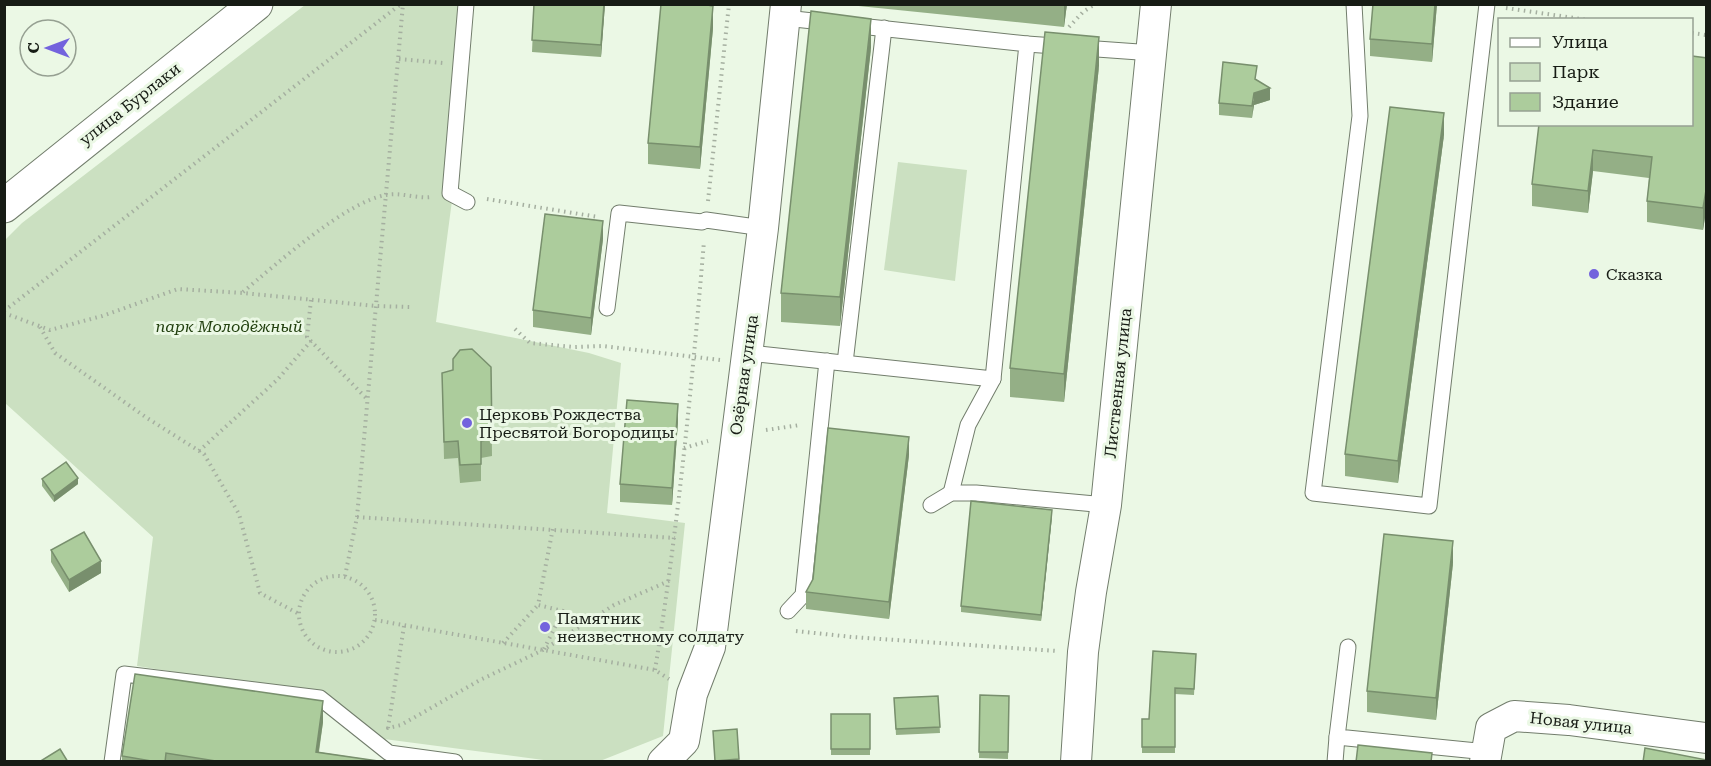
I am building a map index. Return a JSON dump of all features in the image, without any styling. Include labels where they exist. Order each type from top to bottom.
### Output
[{"type":"street","name":"улица Бурлаки","points":[[4,206],[256,4]]},
{"type":"street","name":"Лиственная улица","points":[[1076,762],[1083,651],[1106,505],[1153,53],[1156,4]]},
{"type":"street","name":"Озёрная улица","points":[[663,762],[685,751],[693,694],[710,647],[764,228],[785,11]]},
{"type":"street","name":"Новая улица","points":[[1486,757],[1491,728],[1514,716],[1569,720],[1707,738]]},
{"type":"lane","points":[[466,4],[450,193],[467,202]]},
{"type":"lane","points":[[1354,4],[1360,116],[1313,493],[1429,506],[1487,5]]},
{"type":"lane","points":[[785,11],[884,28],[1027,44],[1153,53]]},
{"type":"lane","points":[[845,363],[884,28]]},
{"type":"lane","points":[[951,493],[968,425],[993,379],[1027,44]]},
{"type":"lane","points":[[607,308],[619,213],[702,224],[764,228]]},
{"type":"lane","points":[[748,352],[993,379]]},
{"type":"lane","points":[[788,610],[803,595],[827,361]]},
{"type":"lane","points":[[931,505],[951,493],[976,493],[1106,505]]},
{"type":"lane","points":[[1335,762],[1348,647]]},
{"type":"lane","points":[[112,762],[124,674],[320,698],[389,753],[455,762]]},
{"type":"lane","points":[[1337,737],[1486,757]]},
{"type":"path","points":[[345,576],[357,517],[399,59],[402,4]]},
{"type":"path","points":[[4,312],[402,4]]},
{"type":"path","points":[[655,670],[675,538],[695,357],[702,224],[729,4]]},
{"type":"path","points":[[1053,46],[1083,12],[1095,4]]},
{"type":"path","points":[[1487,5],[1575,18]]},
{"type":"path","points":[[399,59],[461,65]]},
{"type":"path","points":[[243,293],[277,263],[351,208],[386,195],[428,197],[450,193],[618,220]]},
{"type":"path","points":[[4,312],[50,330],[102,316],[178,289],[412,307]]},
{"type":"path","points":[[311,300],[307,337],[368,400]]},
{"type":"path","points":[[40,326],[55,353],[137,411],[204,454],[239,514],[260,593],[299,614]]},
{"type":"path","points":[[515,329],[530,344],[603,346],[695,357]]},
{"type":"path","points":[[200,451],[277,380],[311,341]]},
{"type":"path","points":[[736,433],[791,427],[821,419]]},
{"type":"path","points":[[357,517],[553,528],[675,538]]},
{"type":"path","points":[[503,643],[538,605],[553,528]]},
{"type":"path","points":[[333,575],[345,576],[365,587],[372,597],[375,620],[371,632],[363,642],[352,649],[340,652],[328,651],[316,646],[307,637],[301,626],[300,602],[305,592],[323,578],[333,575]]},
{"type":"path","points":[[404,626],[388,728],[401,724],[480,680],[543,650],[614,605],[669,581]]},
{"type":"path","points":[[538,605],[563,611],[543,650]]},
{"type":"path","points":[[375,620],[655,670],[693,694]]},
{"type":"path","points":[[786,630],[852,637],[1083,651]]},
{"type":"green space","name":"парк Молодёжный","points":[[305,5],[469,5],[453,193],[436,322],[589,353],[621,363],[607,513],[685,523],[663,736],[600,761],[551,761],[384,739],[331,697],[137,666],[153,537],[5,403],[4,241],[22,223]]},
{"type":"green space","points":[[898,162],[967,170],[955,281],[884,270]]},
{"type":"building","points":[[534,4],[604,4],[601,45],[532,40]]},
{"type":"building","points":[[661,4],[713,6],[700,147],[648,143]]},
{"type":"building","points":[[1373,4],[1435,4],[1432,44],[1370,39]]},
{"type":"building","points":[[811,11],[871,19],[840,297],[781,293]]},
{"type":"building","points":[[1045,32],[1099,37],[1064,374],[1010,368]]},
{"type":"building","points":[[1693,56],[1707,58],[1707,184],[1703,208],[1647,201],[1652,157],[1593,150],[1588,191],[1532,184],[1539,126],[1693,126]]},
{"type":"building","points":[[1223,62],[1257,66],[1255,79],[1270,88],[1254,93],[1252,106],[1219,103]]},
{"type":"building","points":[[1390,107],[1444,113],[1398,461],[1345,454]]},
{"type":"building","points":[[545,214],[603,221],[591,318],[533,310]]},
{"type":"building","name":"Церковь Рождества Пресвятой Богородицы","points":[[472,349],[491,367],[492,439],[481,441],[481,464],[460,465],[458,441],[444,442],[442,373],[453,370],[453,359],[460,350]]},
{"type":"building","points":[[627,400],[678,404],[672,488],[620,484]]},
{"type":"building","points":[[828,428],[909,437],[889,602],[806,592],[813,579]]},
{"type":"building","points":[[66,462],[78,478],[54,496],[42,479]]},
{"type":"building","points":[[971,501],[1052,510],[1041,615],[961,606]]},
{"type":"building","points":[[84,532],[101,561],[69,580],[51,550]]},
{"type":"building","points":[[1384,534],[1453,541],[1436,698],[1367,691]]},
{"type":"building","points":[[1153,651],[1196,654],[1194,689],[1175,688],[1175,747],[1142,747],[1142,719],[1149,719]]},
{"type":"building","points":[[135,674],[323,701],[316,752],[385,762],[222,762],[166,753],[165,762],[157,762],[122,756]]},
{"type":"building","points":[[980,695],[1009,696],[1008,752],[979,752]]},
{"type":"building","points":[[938,696],[940,727],[896,729],[894,698]]},
{"type":"building","points":[[831,714],[870,714],[870,749],[831,749]]},
{"type":"building","points":[[737,729],[739,759],[715,761],[713,731]]},
{"type":"building","points":[[1358,745],[1432,753],[1431,762],[1356,762]]},
{"type":"building","points":[[1645,748],[1707,760],[1707,762],[1643,762]]},
{"type":"building","points":[[60,749],[68,762],[39,762]]},
{"type":"place","name":"Сказка","points":[[1594,274]]},
{"type":"place","name":"Церковь Рождества Пресвятой Богородицы","points":[[467,423]]},
{"type":"place","name":"Памятник неизвестному солдату","points":[[545,627]]}]
